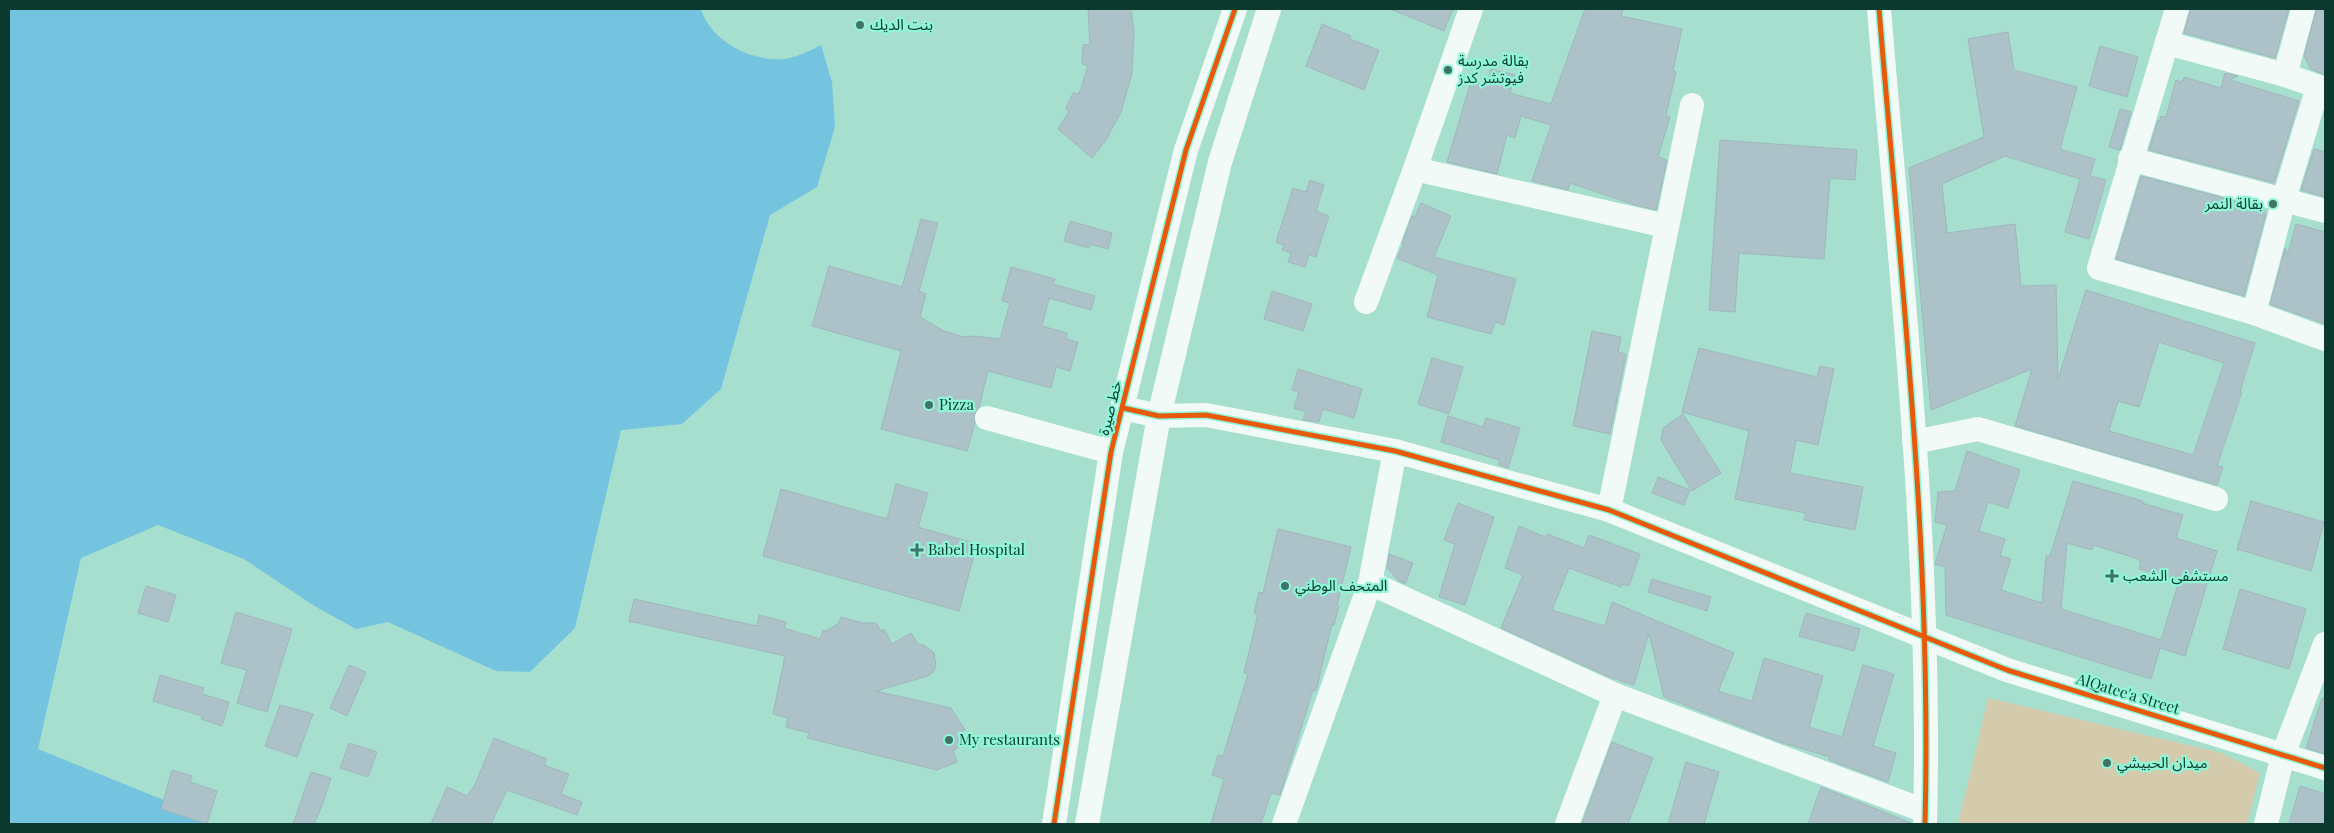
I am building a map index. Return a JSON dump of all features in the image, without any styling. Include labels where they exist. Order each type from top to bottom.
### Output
[{"type":"street","name":"خط صيرة","points":[[1054,824],[1112,452],[1186,150],[1235,9]]},
{"type":"street","points":[[1087,824],[1159,416],[1220,162],[1270,9]]},
{"type":"street","points":[[1366,302],[1415,170],[1471,9]]},
{"type":"street","points":[[1370,583],[1615,694],[1925,818],[1924,638],[1914,442],[1879,9]]},
{"type":"street","points":[[2177,9],[2098,268],[2254,313],[2325,339]]},
{"type":"street","points":[[2285,75],[2303,9]]},
{"type":"street","points":[[2167,43],[2285,75],[2322,88],[2284,199],[2254,313]]},
{"type":"street","points":[[1609,510],[1692,105]]},
{"type":"street","points":[[2130,159],[2325,211]]},
{"type":"street","points":[[1415,170],[1666,226]]},
{"type":"street","name":"AlQatee'a Street","points":[[1123,408],[1159,416],[1206,415],[1395,451],[1609,510],[1924,638],[2008,670],[2325,768]]},
{"type":"street","points":[[987,418],[1112,452]]},
{"type":"street","points":[[1914,442],[1978,429],[2216,499]]},
{"type":"street","points":[[1284,824],[1370,583],[1395,451]]},
{"type":"street","points":[[2266,824],[2283,755],[2325,644]]},
{"type":"street","points":[[1567,824],[1615,694]]},
{"type":"shaded area","name":"ميدان الحبيشي","points":[[1988,698],[2222,753],[2260,773],[2247,824],[1958,824]]},
{"type":"water","points":[[9,9],[701,9],[706,21],[723,40],[734,48],[759,57],[785,59],[803,54],[821,45],[832,82],[835,127],[817,187],[770,215],[721,389],[682,424],[621,430],[575,628],[530,672],[496,671],[388,622],[356,629],[316,607],[244,559],[158,525],[81,558],[38,749],[198,814],[207,824],[9,824]]},
{"type":"building","points":[[1088,9],[1131,9],[1134,32],[1132,73],[1121,112],[1106,140],[1092,158],[1058,129],[1069,112],[1066,108],[1073,93],[1079,94],[1088,66],[1082,64],[1083,45],[1090,44]]},
{"type":"building","points":[[1390,9],[1453,9],[1444,31]]},
{"type":"building","points":[[1585,9],[1623,9],[1621,16],[1682,29],[1673,71],[1676,72],[1666,115],[1670,117],[1658,157],[1667,160],[1656,210],[1635,205],[1570,183],[1568,190],[1532,181],[1551,125],[1521,116],[1515,138],[1507,135],[1497,174],[1447,162],[1471,81],[1487,86],[1491,69],[1515,75],[1510,93],[1551,104]]},
{"type":"building","points":[[2190,9],[2289,9],[2275,58],[2184,33]]},
{"type":"building","points":[[2316,9],[2325,9],[2325,75],[2311,69],[2304,56]]},
{"type":"building","points":[[1322,24],[1351,36],[1350,39],[1379,50],[1364,90],[1306,66]]},
{"type":"building","points":[[2008,32],[2014,70],[2077,87],[2060,149],[2095,159],[2090,176],[2106,180],[2089,239],[2065,232],[2080,179],[2005,156],[1942,184],[1947,233],[2015,224],[2021,286],[2056,285],[2058,379],[2086,290],[2255,343],[2240,391],[2242,392],[2217,466],[2223,467],[2217,485],[2015,426],[2032,369],[1931,410],[1909,168],[1984,137],[1968,39]],"holes":[[[2159,342],[2224,363],[2193,455],[2109,431],[2118,401],[2139,407]]]},
{"type":"building","points":[[2100,46],[2138,57],[2127,97],[2089,86]]},
{"type":"building","points":[[2225,73],[2238,76],[2230,80],[2299,101],[2274,183],[2149,150],[2158,120],[2160,121],[2161,116],[2166,117],[2176,80],[2182,82],[2184,77],[2221,88]]},
{"type":"building","points":[[2120,109],[2131,112],[2120,150],[2109,147]]},
{"type":"building","points":[[1720,140],[1857,150],[1855,180],[1830,178],[1824,259],[1739,253],[1735,312],[1709,310]]},
{"type":"building","points":[[2314,149],[2325,152],[2325,197],[2301,190]]},
{"type":"building","points":[[2141,176],[2262,208],[2266,214],[2244,296],[2116,259]]},
{"type":"building","points":[[1310,180],[1324,185],[1316,211],[1329,216],[1316,257],[1309,255],[1305,267],[1288,262],[1291,253],[1282,250],[1284,245],[1276,242],[1293,188],[1306,192]]},
{"type":"building","points":[[1421,203],[1451,216],[1434,257],[1516,279],[1504,325],[1495,322],[1491,334],[1427,317],[1438,275],[1397,258],[1404,244],[1402,243],[1412,216],[1415,217]]},
{"type":"building","points":[[921,219],[938,223],[919,291],[926,294],[920,317],[944,331],[964,337],[974,336],[1000,339],[1010,303],[1002,301],[1011,267],[1055,279],[1053,284],[1095,296],[1091,310],[1049,298],[1042,326],[1067,333],[1066,339],[1078,342],[1070,371],[1056,367],[1051,388],[988,371],[979,407],[974,415],[975,423],[967,451],[881,429],[901,351],[812,326],[829,266],[902,287]]},
{"type":"building","points":[[1070,221],[1112,233],[1108,249],[1090,244],[1089,248],[1064,241]]},
{"type":"building","points":[[2296,224],[2325,232],[2325,324],[2270,304],[2285,248],[2288,253]]},
{"type":"building","points":[[1272,291],[1312,304],[1303,331],[1264,319]]},
{"type":"building","points":[[1592,331],[1621,337],[1618,352],[1626,354],[1610,434],[1573,426]]},
{"type":"building","points":[[1699,348],[1817,377],[1820,366],[1834,369],[1818,445],[1796,440],[1790,473],[1863,487],[1855,530],[1804,520],[1806,513],[1735,499],[1749,431],[1682,412]]},
{"type":"building","points":[[1432,358],[1463,367],[1449,414],[1418,404]]},
{"type":"building","points":[[1298,369],[1362,389],[1354,418],[1323,409],[1319,422],[1303,420],[1306,412],[1294,408],[1299,392],[1292,390]]},
{"type":"building","points":[[1683,414],[1721,473],[1692,491],[1661,440],[1663,428]]},
{"type":"building","points":[[1448,416],[1483,427],[1486,418],[1520,428],[1508,468],[1499,465],[1499,460],[1441,442]]},
{"type":"building","points":[[1967,451],[2020,470],[2008,508],[1988,502],[1979,531],[2005,539],[2000,556],[2011,559],[2001,590],[2042,603],[2046,556],[2050,556],[2073,481],[2143,501],[2142,503],[2183,515],[2176,538],[2217,551],[2185,656],[2160,648],[2151,679],[1946,615],[1945,567],[1935,564],[1947,525],[1935,522],[1938,492],[1955,491]],"holes":[[[2067,543],[2092,550],[2093,545],[2132,557],[2141,561],[2139,569],[2179,581],[2161,640],[2061,609]]]},
{"type":"building","points":[[1658,477],[1690,490],[1684,505],[1652,493]]},
{"type":"building","points":[[896,484],[928,493],[918,527],[977,544],[959,611],[763,556],[781,489],[887,519]]},
{"type":"building","points":[[2251,501],[2324,522],[2311,571],[2237,549]]},
{"type":"building","points":[[1458,503],[1494,517],[1465,605],[1439,597],[1455,544],[1444,540]]},
{"type":"building","points":[[1519,526],[1545,537],[1547,534],[1584,548],[1589,535],[1640,554],[1629,586],[1622,584],[1621,587],[1569,568],[1552,610],[1605,626],[1612,602],[1734,653],[1719,689],[1720,692],[1752,701],[1764,658],[1823,676],[1809,727],[1842,737],[1863,665],[1894,674],[1873,746],[1896,753],[1888,782],[1829,760],[1830,757],[1780,742],[1664,697],[1649,633],[1634,685],[1609,677],[1501,628],[1523,575],[1505,568]]},
{"type":"building","points":[[1278,529],[1351,547],[1337,605],[1339,606],[1334,625],[1332,624],[1316,691],[1313,690],[1280,795],[1271,793],[1261,824],[1211,824],[1224,779],[1212,775],[1218,755],[1223,756],[1248,674],[1244,673],[1258,614],[1254,613],[1259,592],[1263,593]]},
{"type":"building","points":[[1389,554],[1413,563],[1405,584],[1399,581],[1387,568]]},
{"type":"building","points":[[1652,579],[1711,597],[1707,611],[1648,592]]},
{"type":"building","points":[[146,586],[176,595],[168,622],[138,613]]},
{"type":"building","points":[[2240,589],[2306,609],[2289,669],[2223,649]]},
{"type":"building","points":[[634,599],[757,626],[759,615],[786,622],[784,628],[820,639],[823,630],[826,631],[839,623],[841,617],[862,623],[876,623],[881,631],[884,629],[892,644],[911,633],[918,644],[924,645],[934,653],[936,666],[933,672],[928,676],[876,691],[951,708],[965,730],[958,737],[960,746],[953,751],[957,762],[937,770],[807,738],[809,733],[786,727],[788,718],[773,714],[785,656],[629,621]]},
{"type":"building","points":[[236,612],[292,629],[267,712],[237,703],[247,670],[221,663]]},
{"type":"building","points":[[1806,613],[1860,629],[1854,651],[1799,636]]},
{"type":"building","points":[[349,665],[366,672],[347,716],[330,708]]},
{"type":"building","points":[[160,675],[204,688],[202,694],[229,702],[222,726],[201,719],[202,716],[153,701]]},
{"type":"building","points":[[2322,698],[2325,698],[2325,754],[2306,748]]},
{"type":"building","points":[[280,705],[313,714],[297,757],[265,746]]},
{"type":"building","points":[[494,738],[547,759],[544,765],[569,774],[561,794],[582,802],[577,815],[507,790],[491,824],[431,824],[447,787],[467,796],[475,785]]},
{"type":"building","points":[[1612,742],[1653,758],[1628,824],[1582,824]]},
{"type":"building","points":[[349,743],[377,752],[368,777],[340,768]]},
{"type":"building","points":[[1686,762],[1719,772],[1704,824],[1668,824]]},
{"type":"building","points":[[172,770],[192,776],[190,782],[217,791],[207,824],[161,809]]},
{"type":"building","points":[[311,772],[331,778],[322,806],[314,824],[293,824]]},
{"type":"building","points":[[2300,786],[2325,794],[2325,824],[2289,824]]},
{"type":"building","points":[[1821,787],[1911,823],[1911,824],[1808,824]]},
{"type":"cycle path","points":[[1054,824],[1111,452],[1186,150],[1235,9]]},
{"type":"cycle path","points":[[1879,9],[1905,314],[1919,518],[1924,620],[1925,824]]},
{"type":"cycle path","points":[[1123,408],[1159,416],[1206,415],[1395,451],[1609,510],[2007,670],[2325,768]]},
{"type":"place","name":"بنت الديك","points":[[860,25]]},
{"type":"place","name":"بقالة مدرسة فيوتشر كدز","points":[[1448,70]]},
{"type":"place","name":"بقالة النمر","points":[[2273,204]]},
{"type":"place","name":"Pizza","points":[[929,405]]},
{"type":"place","name":"Babel Hospital","points":[[917,550]]},
{"type":"place","name":"مستشفى الشعب","points":[[2112,576]]},
{"type":"place","name":"المتحف الوطني","points":[[1285,586]]},
{"type":"place","name":"My restaurants","points":[[949,740]]},
{"type":"place","name":"ميدان الحبيشي","points":[[2107,763]]}]
